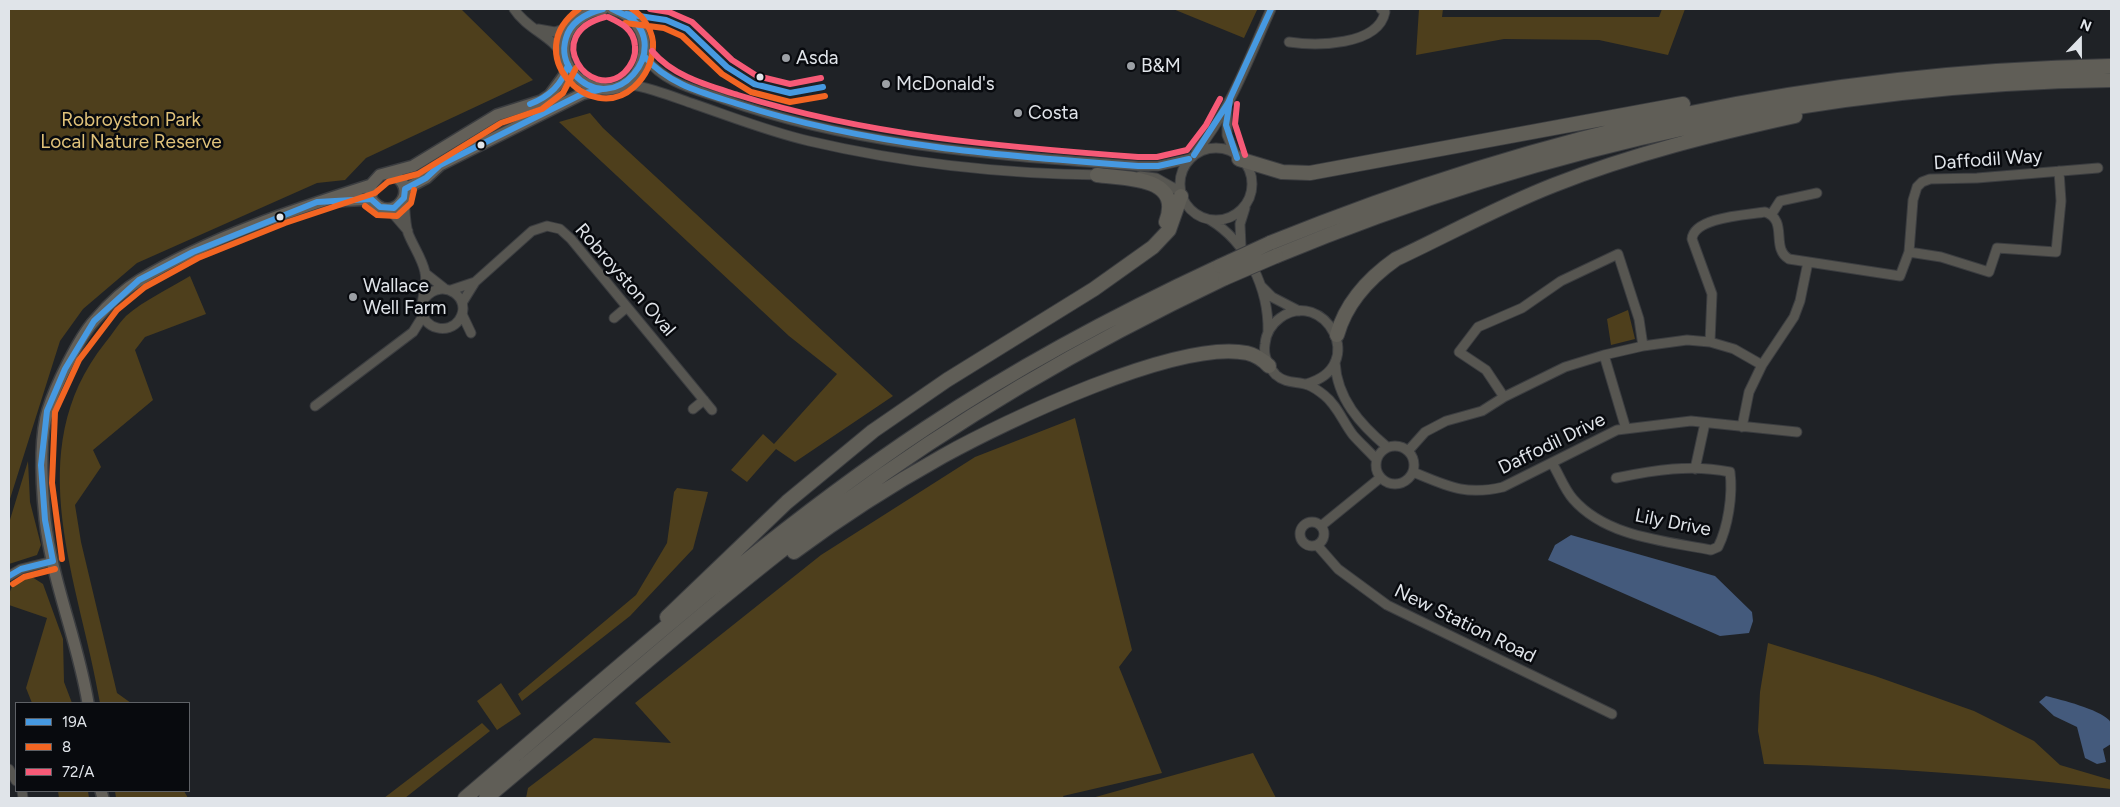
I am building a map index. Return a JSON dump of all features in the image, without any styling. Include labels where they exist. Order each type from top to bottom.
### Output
[{"type":"highway","points":[[1238,158],[1282,172],[1310,173],[1706,100],[1980,72],[2111,66]]},
{"type":"highway","points":[[1273,250],[1540,163],[1674,129],[1866,97],[1965,86],[2111,80]]},
{"type":"highway","points":[[465,798],[769,542],[927,428],[1064,344],[1390,197],[1526,152],[1706,108],[1841,85]]},
{"type":"highway","points":[[1337,335],[1340,323],[1352,302],[1384,268],[1396,260],[1519,200],[1591,171],[1698,137],[1866,97]]},
{"type":"highway","points":[[1097,175],[1148,181],[1161,188],[1168,198],[1170,211],[1163,229],[1153,246]]},
{"type":"highway","points":[[584,698],[761,526],[851,448],[924,394],[1072,304],[1164,237],[1172,224],[1180,194]]},
{"type":"highway","points":[[486,798],[780,551],[842,504],[933,440],[1062,361],[1168,306],[1222,272]]},
{"type":"highway","points":[[642,667],[847,514],[938,459],[991,432],[1070,396],[1180,358],[1212,352],[1247,353],[1260,358],[1270,366]]},
{"type":"main road","points":[[88,702],[52,561],[45,520],[41,465],[47,411],[65,369],[94,321],[138,280],[193,252],[317,202],[371,185],[380,175],[390,174],[413,166],[498,115],[541,100],[556,88],[566,72],[565,40],[581,9]]},
{"type":"main road","points":[[572,25],[589,11],[603,9]]},
{"type":"main road","points":[[404,194],[449,160],[582,94],[625,84],[640,70],[645,57],[643,35],[636,22],[618,10]]},
{"type":"main road","points":[[567,62],[575,76],[584,84],[602,89]]},
{"type":"main road","points":[[371,185],[371,198],[380,208],[389,209],[401,203],[404,194],[400,179],[390,174]]},
{"type":"main road","points":[[317,202],[371,198]]},
{"type":"street","points":[[514,9],[530,27],[554,44],[567,62]]},
{"type":"street","points":[[1180,194],[1179,177],[1213,130],[1228,103],[1270,9]]},
{"type":"street","points":[[1289,42],[1314,46],[1345,41],[1371,32],[1382,23],[1385,12],[1381,9]]},
{"type":"street","points":[[530,27],[548,32],[572,25]]},
{"type":"street","points":[[645,57],[658,73],[672,81],[761,113],[846,135],[1009,156],[1138,166],[1164,165],[1192,157],[1206,149],[1218,148],[1238,158],[1246,165],[1251,177],[1252,191],[1240,224],[1241,246]]},
{"type":"street","points":[[625,84],[653,89],[765,129],[809,141],[932,163],[994,170],[1149,176],[1160,180],[1180,194],[1193,211],[1227,231],[1241,246],[1260,286],[1267,311],[1268,332],[1265,344],[1266,356],[1270,366],[1285,381],[1306,384],[1326,397],[1353,435],[1376,459]]},
{"type":"street","points":[[1228,103],[1226,126],[1238,158]]},
{"type":"street","name":"Daffodil Way","points":[[1909,252],[1913,200],[1916,187],[1922,182],[1930,179],[1977,178],[2098,168]]},
{"type":"street","points":[[1710,342],[1712,294],[1692,242],[1694,231],[1707,222],[1765,212],[1771,214],[1778,222],[1783,254],[1789,259],[1900,276],[1909,252],[1941,257],[1989,272],[1997,248],[2056,252],[2061,200],[2058,171]]},
{"type":"street","points":[[1771,214],[1780,201],[1817,193]]},
{"type":"street","points":[[404,194],[408,231],[425,273],[423,316],[434,327]]},
{"type":"street","points":[[1207,218],[1223,220],[1245,207]]},
{"type":"street","points":[[389,209],[408,231]]},
{"type":"street","name":"Robroyston Oval","points":[[475,282],[532,231],[547,226],[560,229],[571,238],[712,410]]},
{"type":"street","points":[[1504,397],[1486,370],[1460,352],[1478,327],[1522,308],[1561,281],[1618,254],[1639,319],[1643,346]]},
{"type":"street","points":[[1742,427],[1748,392],[1762,365],[1798,308],[1808,262]]},
{"type":"street","points":[[413,332],[434,327],[452,328],[471,333],[462,314],[462,303],[458,295],[425,273]]},
{"type":"street","points":[[424,298],[433,290],[447,289],[475,282]]},
{"type":"street","points":[[462,303],[475,282]]},
{"type":"street","points":[[1260,286],[1277,300],[1301,311],[1321,317],[1337,335],[1336,374],[1347,404],[1370,432],[1387,447]]},
{"type":"street","points":[[614,318],[628,306]]},
{"type":"street","points":[[1268,332],[1282,317],[1301,311]]},
{"type":"street","points":[[452,328],[462,314]]},
{"type":"street","points":[[315,406],[413,332],[423,316]]},
{"type":"street","points":[[1408,451],[1425,432],[1446,421],[1482,411],[1504,397],[1565,367],[1604,355],[1643,346],[1687,340],[1710,342],[1734,349],[1762,365]]},
{"type":"street","points":[[1604,355],[1626,429]]},
{"type":"street","points":[[1306,384],[1323,377],[1335,362]]},
{"type":"street","points":[[693,409],[704,400]]},
{"type":"street","name":"Daffodil Drive","points":[[1413,472],[1461,491],[1484,491],[1503,487],[1617,430],[1691,421],[1797,432]]},
{"type":"street","points":[[1695,469],[1705,423]]},
{"type":"street","points":[[1400,446],[1408,451],[1413,460],[1413,472],[1404,482],[1392,484],[1380,478],[1376,459],[1387,447],[1400,446]]},
{"type":"street","name":"Lily Drive","points":[[1552,462],[1571,498],[1594,517],[1631,534],[1711,550],[1718,548],[1724,533],[1730,488],[1730,472],[1713,469],[1663,468],[1616,478]]},
{"type":"street","points":[[1321,526],[1380,478]]},
{"type":"street","points":[[1314,522],[1321,526],[1324,536],[1317,545],[1306,544],[1301,534],[1306,524],[1314,522]]},
{"type":"street","name":"New Station Road","points":[[1317,545],[1338,569],[1387,605],[1612,714]]},
{"type":"street","points":[[9,576],[21,569],[52,561]]},
{"type":"green space","name":"Robroyston Park Local Nature Reserve","points":[[9,9],[461,9],[533,80],[366,158],[345,180],[317,183],[137,263],[83,309],[60,341],[9,502]]},
{"type":"green space","points":[[1173,9],[1254,9],[1257,10],[1244,38]]},
{"type":"green space","points":[[1419,9],[1443,9],[1442,17],[1659,17],[1662,9],[1685,9],[1668,55],[1599,40],[1504,39],[1416,55]]},
{"type":"green space","points":[[590,113],[603,128],[893,396],[795,462],[776,449],[747,482],[731,470],[763,434],[774,444],[837,374],[789,336],[559,122]]},
{"type":"green space","points":[[190,276],[206,314],[145,337],[135,350],[153,400],[93,450],[101,467],[75,505],[81,542],[117,693],[130,702],[100,702],[62,519],[60,473],[65,428],[79,385],[105,343],[126,316]]},
{"type":"green space","points":[[1628,310],[1635,339],[1611,345],[1607,319]]},
{"type":"green space","points":[[1075,418],[1132,650],[1119,667],[1162,773],[1063,796],[1064,798],[526,798],[528,788],[594,738],[671,743],[635,703],[821,555],[975,457]]},
{"type":"green space","points":[[28,461],[30,502],[41,545],[37,555],[9,564],[9,523]]},
{"type":"green space","points":[[677,488],[708,492],[693,549],[630,616],[522,701],[518,694],[636,595],[667,543],[674,492]]},
{"type":"green space","points":[[32,577],[43,584],[63,639],[64,682],[72,702],[32,702],[26,688],[47,618],[9,605],[11,588],[20,581]]},
{"type":"green space","points":[[1768,643],[1875,676],[1974,711],[2034,741],[2060,765],[2111,780],[2111,789],[1938,772],[1764,764],[1758,731],[1760,692]]},
{"type":"green space","points":[[501,683],[521,714],[497,730],[477,701]]},
{"type":"green space","points":[[482,723],[490,731],[405,798],[384,798]]},
{"type":"green space","points":[[1253,753],[1276,798],[1092,798]]},
{"type":"green space","points":[[58,792],[88,792],[89,798],[59,798]]},
{"type":"green space","points":[[115,792],[185,792],[188,798],[116,798]]},
{"type":"water","points":[[1571,535],[1715,576],[1752,612],[1753,621],[1749,633],[1720,636],[1548,560],[1555,545]]},
{"type":"water","points":[[2046,696],[2097,712],[2111,722],[2111,744],[2103,749],[2106,762],[2097,764],[2085,758],[2077,727],[2054,716],[2039,702]]},
{"type":"transit line","name":"8","points":[[579,9],[562,26],[556,45],[558,63],[568,79],[581,91],[598,98],[617,97],[634,87],[645,74],[650,64],[653,47],[652,36],[644,20],[632,9]]},
{"type":"transit line","name":"19A","points":[[603,9],[586,15],[576,22],[568,32],[564,52],[568,66],[574,74],[590,86],[606,89],[621,84],[633,74],[642,61],[645,45],[641,30],[629,17],[612,9]]},
{"type":"transit line","name":"72/A","points":[[650,9],[669,12],[692,22],[732,60],[757,76],[790,84],[821,78]]},
{"type":"transit line","name":"19A","points":[[1194,155],[1228,103],[1271,9]]},
{"type":"transit line","name":"19A","points":[[626,14],[666,20],[687,29],[727,67],[754,84],[790,93],[823,87]]},
{"type":"transit line","name":"72/A","points":[[605,17],[586,26],[576,37],[573,50],[577,63],[586,73],[598,79],[611,80],[624,73],[629,67],[634,57],[635,46],[632,35],[626,27],[608,17]]},
{"type":"transit line","name":"8","points":[[625,23],[664,28],[682,36],[722,74],[751,92],[790,102],[825,96]]},
{"type":"transit line","name":"72/A","points":[[652,51],[681,74],[715,88],[836,121],[936,138],[1037,149],[1138,157],[1157,157],[1187,150]]},
{"type":"transit line","name":"19A","points":[[645,57],[665,75],[700,92],[787,118],[836,130],[936,147],[1037,158],[1138,166],[1158,166],[1189,159]]},
{"type":"transit line","name":"19A","points":[[530,104],[543,98],[554,89],[562,79],[568,65]]},
{"type":"transit line","name":"8","points":[[62,559],[52,483],[55,412],[79,360],[117,310],[145,287],[198,258],[285,223],[375,193],[388,182],[418,174],[501,123],[542,109],[563,93],[576,68]]},
{"type":"transit line","name":"19A","points":[[53,561],[45,520],[41,465],[47,411],[65,369],[94,321],[139,280],[193,252],[317,202],[371,199],[380,207],[394,208],[404,198],[405,189],[426,178],[440,165],[582,94],[602,89]]},
{"type":"transit line","name":"72/A","points":[[1187,150],[1206,125],[1220,99]]},
{"type":"transit line","name":"19A","points":[[1230,100],[1226,125],[1237,158]]},
{"type":"transit line","name":"72/A","points":[[1237,104],[1235,124],[1245,155]]},
{"type":"transit line","name":"8","points":[[365,206],[377,215],[397,216],[411,203],[414,190]]},
{"type":"transit line","name":"19A","points":[[9,576],[21,569],[53,561]]},
{"type":"transit line","name":"8","points":[[13,584],[24,577],[55,569]]},
{"type":"place","name":"Asda","points":[[786,58]]},
{"type":"place","name":"B&M","points":[[1131,66]]},
{"type":"place","name":"McDonald's","points":[[886,84]]},
{"type":"place","name":"Costa","points":[[1018,113]]},
{"type":"place","name":"Wallace Well Farm","points":[[353,297]]}]
